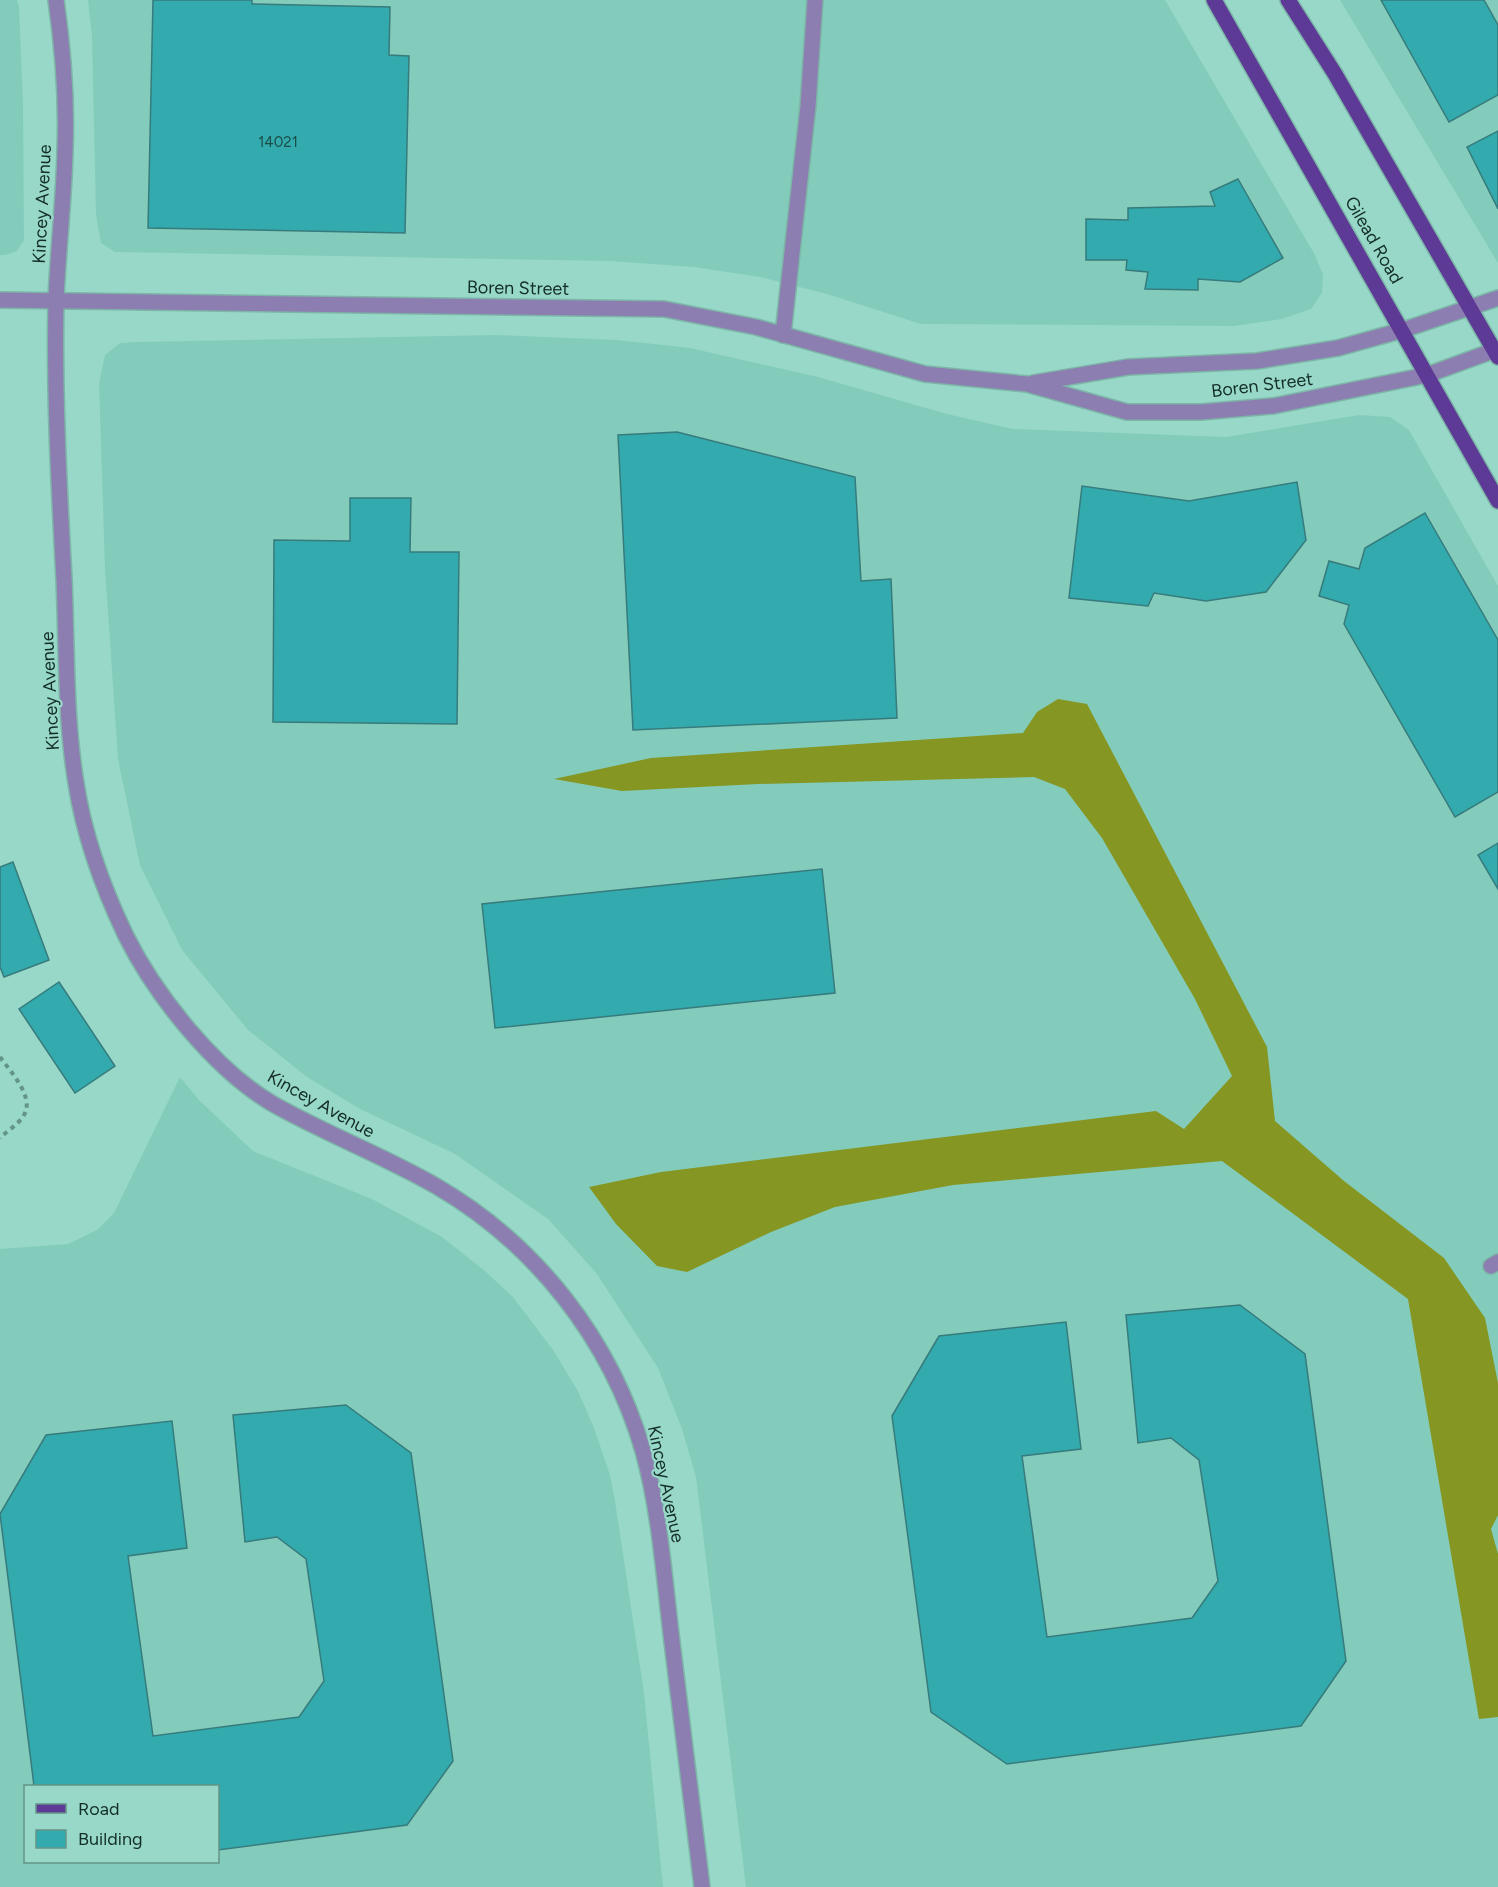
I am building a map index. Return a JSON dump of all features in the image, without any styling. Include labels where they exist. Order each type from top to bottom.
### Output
[{"type":"main road","name":"Gilead Road","points":[[1214,0],[1498,501]]},
{"type":"main road","points":[[1288,0],[1335,74],[1497,353]]},
{"type":"street","name":"Kincey Avenue","points":[[56,0],[63,42],[65,147],[56,301],[60,514],[72,752],[82,818],[102,882],[128,939],[158,988],[223,1064],[267,1100],[436,1186],[492,1223],[524,1251],[570,1304],[607,1360],[626,1403],[643,1453],[657,1520],[702,1887]]},
{"type":"street","points":[[783,335],[808,106],[815,0]]},
{"type":"street","name":"Boren Street","points":[[1027,384],[1128,367],[1257,361],[1338,348],[1403,330],[1498,298]]},
{"type":"street","name":"Boren Street","points":[[0,300],[664,309],[706,316],[783,335],[925,374],[1027,384],[1127,412],[1201,412],[1272,406],[1427,375],[1497,353]]},
{"type":"path","points":[[0,1057],[22,1088],[26,1108],[24,1116],[0,1138]]},
{"type":"shaded area","points":[[0,0],[17,0],[19,6],[23,105],[24,240],[17,251],[5,255],[0,255]]},
{"type":"shaded area","points":[[88,0],[1165,0],[1315,255],[1323,275],[1322,293],[1311,309],[1282,319],[1234,326],[921,324],[827,294],[760,277],[694,267],[610,261],[115,252],[101,243],[96,215],[92,37]]},
{"type":"shaded area","points":[[1340,0],[1498,0],[1498,263]]},
{"type":"shaded area","points":[[495,335],[617,340],[690,348],[818,377],[947,414],[1013,429],[1226,437],[1359,415],[1390,417],[1409,430],[1498,586],[1498,1887],[746,1887],[696,1477],[682,1429],[658,1368],[597,1274],[548,1219],[455,1154],[360,1109],[307,1077],[248,1030],[182,950],[140,865],[118,759],[105,568],[99,384],[105,355],[120,343],[136,342]]},
{"type":"shaded area","points":[[180,1077],[199,1100],[253,1151],[372,1199],[442,1237],[513,1297],[553,1350],[578,1391],[610,1475],[644,1693],[663,1887],[0,1887],[0,1249],[68,1244],[97,1230],[114,1213]]},
{"type":"green space","points":[[1058,699],[1087,704],[1267,1047],[1275,1121],[1344,1181],[1444,1258],[1485,1318],[1498,1383],[1498,1515],[1491,1529],[1498,1554],[1498,1717],[1479,1719],[1408,1299],[1222,1161],[953,1185],[835,1207],[771,1232],[687,1272],[657,1266],[616,1224],[589,1187],[661,1172],[1156,1111],[1184,1129],[1232,1076],[1195,999],[1102,838],[1065,789],[1034,777],[758,784],[622,791],[554,779],[651,758],[1023,733],[1037,712]]},
{"type":"building","points":[[153,0],[252,0],[252,4],[390,7],[389,55],[409,56],[405,233],[148,228]]},
{"type":"building","points":[[1381,0],[1484,0],[1498,25],[1498,95],[1449,122]]},
{"type":"building","points":[[1498,131],[1498,209],[1467,147]]},
{"type":"building","points":[[1238,179],[1283,258],[1240,282],[1198,279],[1198,290],[1145,289],[1148,272],[1126,270],[1127,260],[1086,260],[1086,219],[1128,220],[1128,208],[1215,206],[1210,192]]},
{"type":"building","points":[[677,432],[855,477],[861,581],[891,579],[897,718],[633,730],[618,435]]},
{"type":"building","points":[[1297,482],[1306,540],[1266,592],[1206,601],[1154,593],[1148,606],[1069,598],[1082,486],[1189,501]]},
{"type":"building","points":[[350,498],[411,498],[410,552],[459,552],[457,724],[273,722],[274,540],[350,541]]},
{"type":"building","points":[[1425,513],[1498,640],[1498,792],[1455,817],[1344,624],[1349,605],[1319,596],[1329,561],[1359,569],[1365,548]]},
{"type":"building","points":[[1498,843],[1498,889],[1478,855]]},
{"type":"building","points":[[13,862],[49,960],[4,977],[0,967],[0,867]]},
{"type":"building","points":[[822,869],[835,993],[495,1028],[482,904]]},
{"type":"building","points":[[59,982],[115,1066],[75,1093],[19,1009]]},
{"type":"building","points":[[1240,1305],[1305,1354],[1346,1661],[1301,1726],[1007,1764],[931,1712],[892,1416],[939,1336],[1066,1322],[1081,1449],[1022,1456],[1047,1637],[1192,1618],[1218,1581],[1199,1460],[1171,1438],[1138,1443],[1126,1315]]},
{"type":"building","points":[[346,1405],[411,1453],[453,1761],[407,1825],[219,1850],[219,1785],[34,1785],[0,1514],[46,1435],[172,1421],[187,1548],[128,1556],[153,1736],[299,1717],[324,1681],[306,1559],[277,1537],[245,1542],[233,1415]]}]
